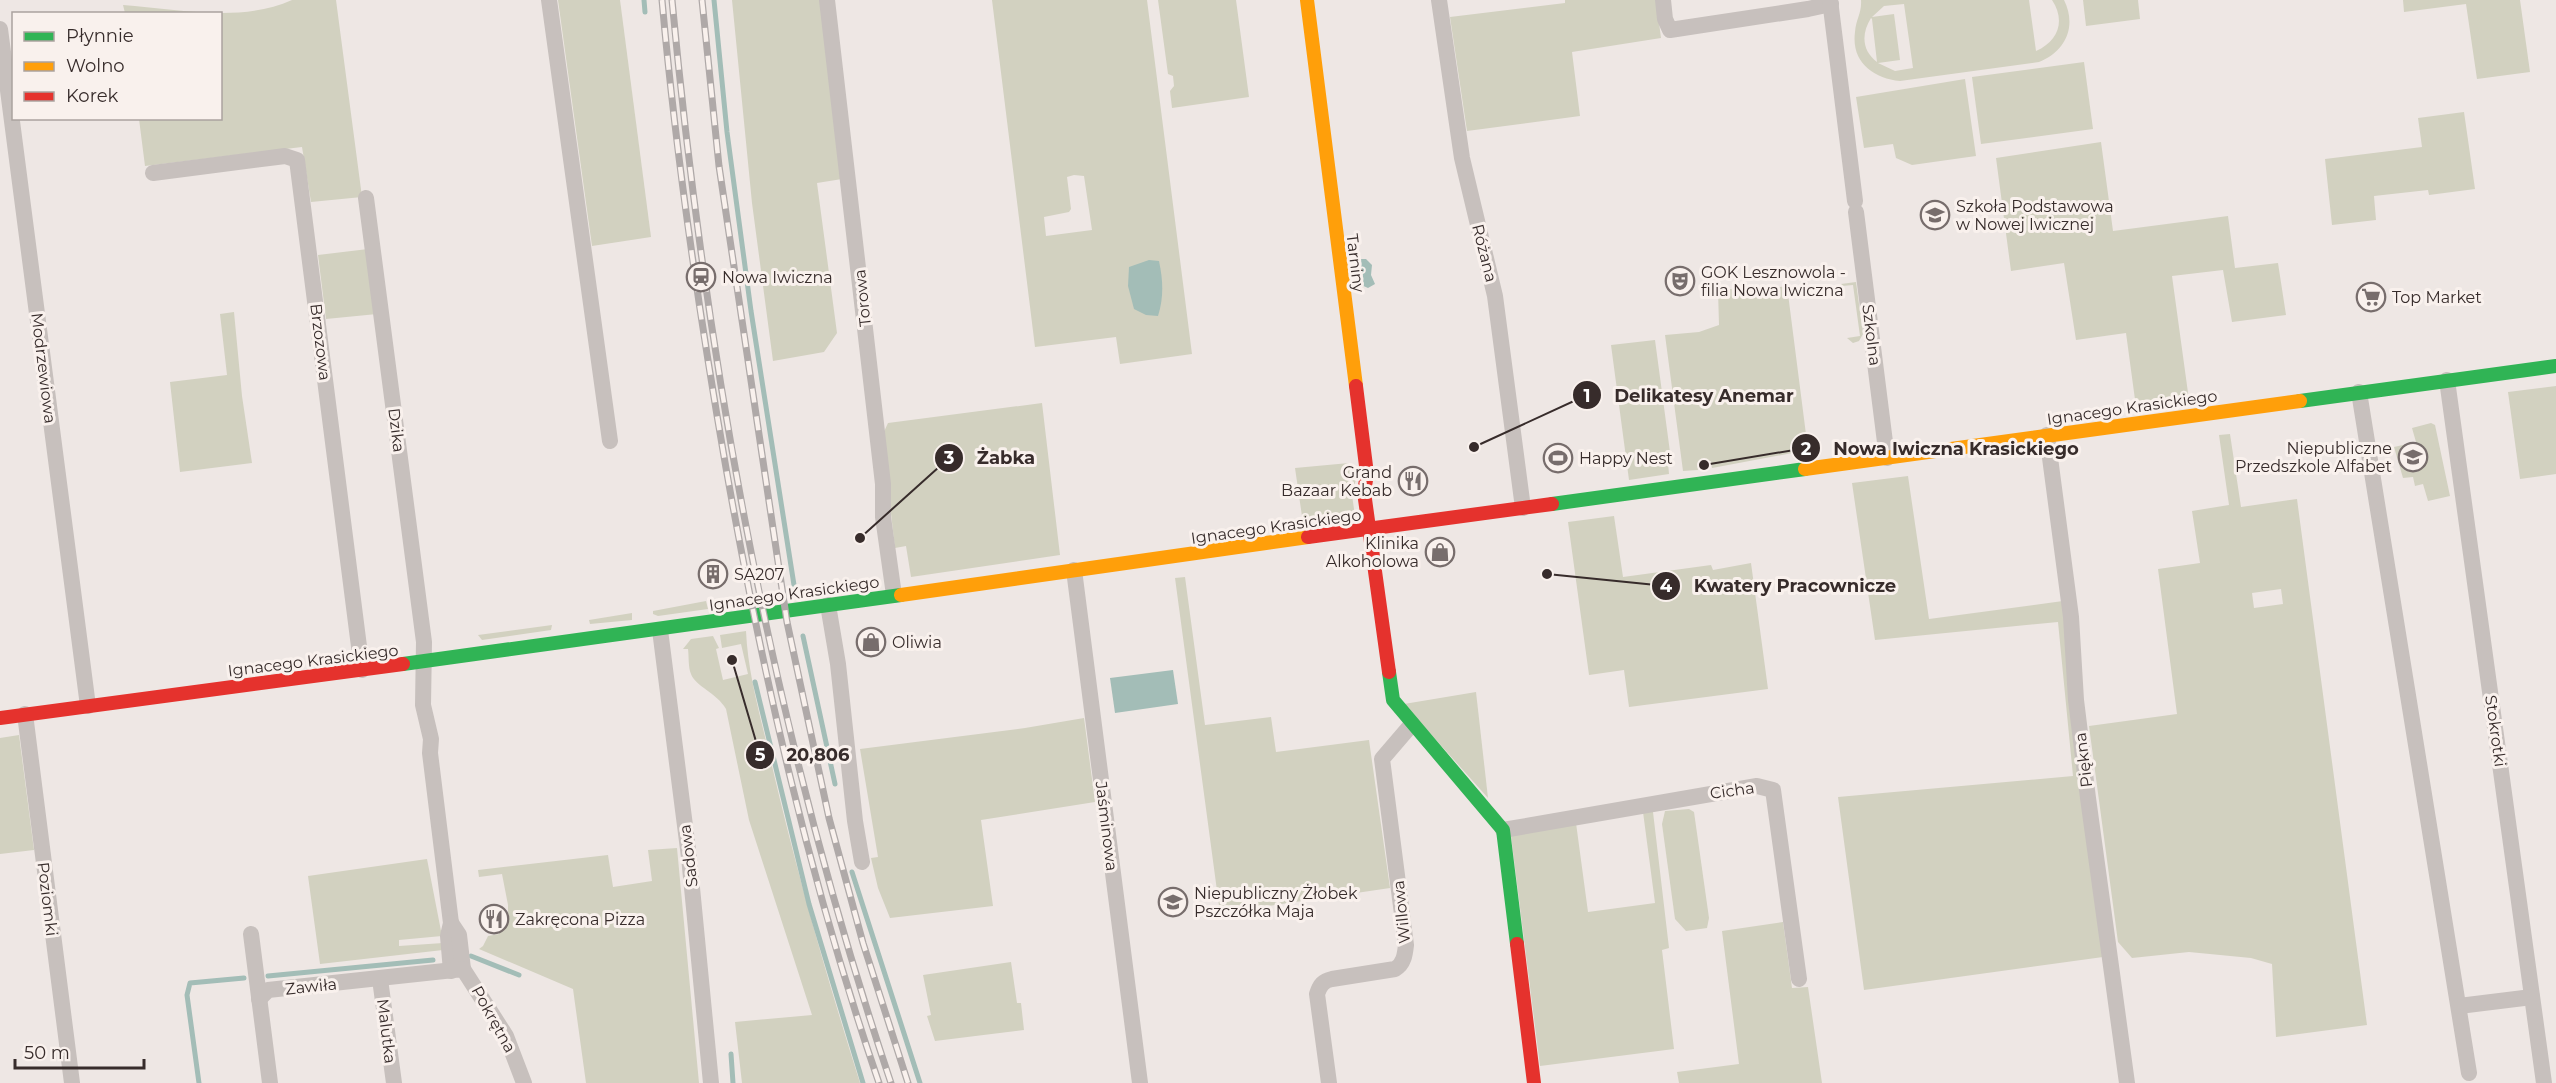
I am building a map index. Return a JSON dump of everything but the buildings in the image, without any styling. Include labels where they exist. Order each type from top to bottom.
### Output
[{"type":"street","points":[[549,0],[610,441]]},
{"type":"street","name":"Torowa","points":[[827,0],[883,484],[883,517],[894,596]]},
{"type":"street","name":"Tarniny","points":[[1307,0],[1367,474],[1364,492],[1370,529]]},
{"type":"street","name":"Różana","points":[[1439,0],[1462,158],[1495,296],[1523,508]]},
{"type":"street","points":[[1663,0],[1665,19],[1670,30],[1808,9],[1831,2]]},
{"type":"street","name":"Szkolna","points":[[1831,2],[1887,458]]},
{"type":"street","name":"Modrzewiowa","points":[[0,29],[88,706]]},
{"type":"street","name":"Brzozowa","points":[[153,173],[285,156],[297,160],[362,670]]},
{"type":"street","name":"Dzika","points":[[366,198],[424,642],[423,705],[431,739],[430,753],[451,923],[448,936],[457,970]]},
{"type":"street","name":"Ignacego Krasickiego","points":[[0,718],[660,630],[1074,570],[2556,366]]},
{"type":"street","name":"Stokrotki","points":[[2447,380],[2544,1083]]},
{"type":"street","points":[[2359,392],[2469,1073]]},
{"type":"street","name":"Piękna","points":[[2047,435],[2071,617],[2076,700],[2127,1083]]},
{"type":"street","points":[[1370,529],[1393,700],[1503,830],[1534,1083]]},
{"type":"street","name":"Jaśminowa","points":[[1074,570],[1140,1083]]},
{"type":"street","points":[[828,605],[838,664],[855,820],[862,862]]},
{"type":"street","name":"Sadowa","points":[[660,630],[689,857],[711,1083]]},
{"type":"street","name":"Poziomki","points":[[25,714],[72,1083]]},
{"type":"street","name":"Willowa","points":[[1329,1083],[1317,994],[1319,988],[1322,983],[1332,979],[1395,969],[1405,954],[1406,945],[1382,759],[1412,724]]},
{"type":"street","name":"Cicha","points":[[1503,830],[1757,786],[1773,790],[1799,979]]},
{"type":"street","points":[[251,934],[270,1083]]},
{"type":"street","points":[[380,979],[457,970]]},
{"type":"street","name":"Pokrętna","points":[[457,970],[506,1036],[524,1083]]},
{"type":"street","name":"Zawiła","points":[[259,999],[268,990],[380,979]]},
{"type":"street","name":"Malutka","points":[[380,979],[394,1083]]},
{"type":"street","points":[[2459,1006],[2532,997]]},
{"type":"green space","points":[[292,0],[336,0],[362,197],[311,202],[302,147],[145,166],[139,120],[222,120],[222,13],[272,7]]},
{"type":"green space","points":[[558,0],[620,0],[651,237],[592,246]]},
{"type":"green space","points":[[732,0],[820,0],[842,179],[817,183],[837,333],[824,352],[773,361],[752,203]]},
{"type":"green space","points":[[992,0],[1147,0],[1192,354],[1120,364],[1116,337],[1035,347]],"holes":[[[1084,176],[1092,230],[1046,236],[1044,217],[1069,212],[1071,209],[1067,177]]]},
{"type":"green space","points":[[1158,0],[1236,0],[1249,97],[1172,108],[1170,91],[1174,86],[1173,76],[1168,74]]},
{"type":"green space","points":[[1565,0],[1656,0],[1661,38],[1572,52],[1580,116],[1467,131],[1450,17],[1565,3]]},
{"type":"green space","points":[[1861,0],[2029,0],[2036,51],[2050,42],[2058,30],[2058,15],[2052,0],[2064,0],[2068,10],[2069,28],[2066,37],[2056,51],[2039,62],[1900,81],[1873,72],[1860,60],[1855,43]],"holes":[[[1904,4],[1913,68],[1895,71],[1878,63],[1900,60],[1894,14],[1872,17],[1884,6]],[[1872,19],[1877,62],[1868,53],[1865,42],[1866,30]]]},
{"type":"green space","points":[[2083,0],[2138,0],[2140,19],[2086,26]]},
{"type":"green space","points":[[2403,0],[2520,0],[2530,72],[2477,79],[2466,4],[2404,12]]},
{"type":"green space","points":[[123,5],[198,12],[125,12]]},
{"type":"green space","points":[[2084,62],[2093,129],[1981,144],[1972,77]]},
{"type":"green space","points":[[1965,79],[1976,156],[1912,165],[1896,158],[1893,144],[1864,148],[1856,97]]},
{"type":"green space","points":[[2464,112],[2475,189],[2429,195],[2428,190],[2374,196],[2376,220],[2332,225],[2325,159],[2422,147],[2418,118]]},
{"type":"green space","points":[[2101,142],[2113,231],[2228,216],[2235,268],[2278,263],[2286,315],[2232,322],[2223,270],[2172,276],[2189,400],[2168,400],[2136,407],[2126,333],[2076,340],[2064,263],[2011,271],[1996,158]]},
{"type":"green space","points":[[368,249],[377,314],[326,319],[318,255]]},
{"type":"green space","points":[[1856,282],[1863,334],[1859,341],[1853,343],[1847,338],[1860,336],[1853,285],[1842,286],[1841,284]]},
{"type":"green space","points":[[1787,286],[1808,450],[1712,468],[1711,461],[1697,463],[1698,470],[1683,471],[1665,335],[1699,332],[1719,325],[1718,290],[1744,288],[1745,292]]},
{"type":"green space","points":[[234,312],[242,396],[252,463],[180,472],[170,382],[227,375],[220,314]]},
{"type":"green space","points":[[1655,340],[1670,452],[1667,452],[1669,474],[1629,480],[1611,345]]},
{"type":"green space","points":[[2556,386],[2556,474],[2520,479],[2508,392]]},
{"type":"green space","points":[[1042,403],[1060,555],[911,577],[906,546],[895,548],[882,436],[888,423]]},
{"type":"green space","points":[[2431,423],[2435,425],[2450,496],[2428,501],[2423,484],[2415,486],[2413,477],[2403,478],[2394,447],[2416,442],[2412,428]]},
{"type":"green space","points":[[2230,434],[2241,507],[2297,499],[2367,1025],[2276,1037],[2272,964],[2251,958],[2189,952],[2132,958],[2118,942],[2089,726],[2177,714],[2158,569],[2200,563],[2192,511],[2229,505],[2219,435]],"holes":[[[2281,589],[2283,604],[2254,608],[2252,593]]]},
{"type":"green space","points":[[1349,463],[1351,478],[1356,479],[1352,495],[1355,516],[1303,523],[1295,468]]},
{"type":"green space","points":[[1908,476],[1929,619],[2063,601],[2103,957],[1864,990],[1838,797],[2073,776],[2058,622],[1875,640],[1852,483]]},
{"type":"green space","points":[[1614,516],[1623,577],[1711,565],[1713,570],[1751,563],[1768,689],[1629,707],[1624,670],[1589,675],[1568,522]]},
{"type":"green space","points":[[1185,577],[1205,725],[1271,717],[1276,752],[1369,740],[1390,888],[1220,913],[1175,578]]},
{"type":"green space","points":[[706,601],[708,609],[658,616],[653,614],[653,611]]},
{"type":"green space","points":[[632,613],[632,620],[590,624],[589,620]]},
{"type":"green space","points":[[552,625],[551,630],[482,640],[478,635]]},
{"type":"green space","points":[[746,631],[756,699],[792,846],[824,965],[860,1083],[742,1083],[735,1022],[812,1015],[749,820],[726,709],[717,698],[693,678],[689,668],[688,649],[683,649],[691,639],[713,636],[719,648],[716,649],[723,680],[748,674],[741,644],[722,648],[720,635]]},
{"type":"green space","points":[[1476,692],[1488,798],[1404,704]]},
{"type":"green space","points":[[1084,718],[1095,802],[981,820],[993,906],[890,918],[878,888],[871,858],[878,857],[860,749],[1025,728]]},
{"type":"green space","points":[[19,735],[34,850],[0,854],[0,738]]},
{"type":"green space","points":[[1689,809],[1694,812],[1709,918],[1707,928],[1686,931],[1675,919],[1662,824],[1665,811]]},
{"type":"green space","points":[[1643,812],[1653,812],[1669,948],[1662,950],[1674,1049],[1540,1066],[1511,836],[1576,823],[1588,912],[1655,903]]},
{"type":"green space","points":[[677,848],[699,1083],[586,1083],[573,989],[479,949],[488,936],[499,934],[498,926],[502,925],[501,921],[508,920],[508,905],[502,874],[479,877],[478,870],[608,855],[613,887],[652,881],[648,850]]},
{"type":"green space","points":[[427,859],[442,936],[399,940],[399,946],[443,943],[443,950],[320,964],[308,876]]},
{"type":"green space","points":[[1783,922],[1792,988],[1808,987],[1822,1083],[1679,1083],[1677,1072],[1739,1064],[1722,931]]},
{"type":"green space","points":[[1011,962],[1017,1003],[1021,1003],[1024,1030],[935,1041],[927,1016],[931,1015],[923,975]]},
{"type":"water","points":[[1361,259],[1366,259],[1372,265],[1371,275],[1375,284],[1368,288],[1359,284],[1357,277],[1356,268]]},
{"type":"water","points":[[1149,260],[1159,261],[1162,295],[1158,316],[1146,315],[1134,309],[1128,286],[1129,267]]},
{"type":"water","points":[[1173,670],[1178,704],[1115,713],[1110,678]]},
{"type":"waterway","points":[[644,0],[645,12]]},
{"type":"waterway","points":[[714,0],[727,132],[751,311],[794,585]]},
{"type":"waterway","points":[[803,636],[835,784]]},
{"type":"waterway","points":[[755,682],[809,904],[863,1083]]},
{"type":"waterway","points":[[852,872],[920,1083]]},
{"type":"waterway","points":[[471,956],[519,975]]},
{"type":"waterway","points":[[268,976],[433,960]]},
{"type":"waterway","points":[[199,1083],[187,995],[190,983],[244,978]]},
{"type":"waterway","points":[[731,1054],[733,1083]]},
{"type":"railway","points":[[662,0],[681,176],[707,352],[740,546],[790,778],[831,932],[879,1083]]},
{"type":"railway","points":[[672,0],[686,137],[704,274],[725,411],[750,548],[779,684],[812,819],[849,952],[891,1083]]},
{"type":"railway","points":[[702,0],[719,166],[787,622],[829,818],[863,943],[908,1083]]},
{"type":"traffic: fast","points":[[2300,401],[2556,366]]},
{"type":"traffic: fast","points":[[1552,504],[1805,469]]},
{"type":"traffic: fast","points":[[403,664],[901,595]]},
{"type":"traffic: fast","points":[[1389,672],[1393,700],[1503,830],[1517,944]]},
{"type":"traffic: slow","points":[[1307,0],[1356,386]]},
{"type":"traffic: slow","points":[[1805,469],[2300,401]]},
{"type":"traffic: slow","points":[[901,595],[1308,537]]},
{"type":"traffic: jam","points":[[1356,386],[1367,474],[1364,492],[1389,672]]},
{"type":"traffic: jam","points":[[1308,537],[1552,504]]},
{"type":"traffic: jam","points":[[0,718],[403,664]]},
{"type":"traffic: jam","points":[[1517,944],[1534,1083]]},
{"type":"place","name":"Szkoła Podstawowa w Nowej Iwicznej","points":[[1935,215]]},
{"type":"place","name":"Nowa Iwiczna","points":[[701,277]]},
{"type":"place","name":"GOK Lesznowola - filia Nowa Iwiczna","points":[[1680,281]]},
{"type":"place","name":"Top Market","points":[[2371,297]]},
{"type":"place","name":"Delikatesy Anemar","points":[[1474,447]]},
{"type":"place","name":"Niepubliczne Przedszkole Alfabet","points":[[2413,457]]},
{"type":"place","name":"Happy Nest","points":[[1558,458]]},
{"type":"place","name":"Nowa Iwiczna Krasickiego","points":[[1704,465]]},
{"type":"place","name":"Grand Bazaar Kebab","points":[[1413,481]]},
{"type":"place","name":"Żabka","points":[[860,538]]},
{"type":"place","name":"Klinika Alkoholowa","points":[[1440,552]]},
{"type":"place","name":"SA207","points":[[713,574]]},
{"type":"place","name":"Kwatery Pracownicze","points":[[1547,574]]},
{"type":"place","name":"Oliwia","points":[[871,642]]},
{"type":"place","name":"20,806","points":[[732,660]]},
{"type":"place","name":"Niepubliczny Żłobek Pszczółka Maja","points":[[1173,902]]},
{"type":"place","name":"Zakręcona Pizza","points":[[494,919]]}]
